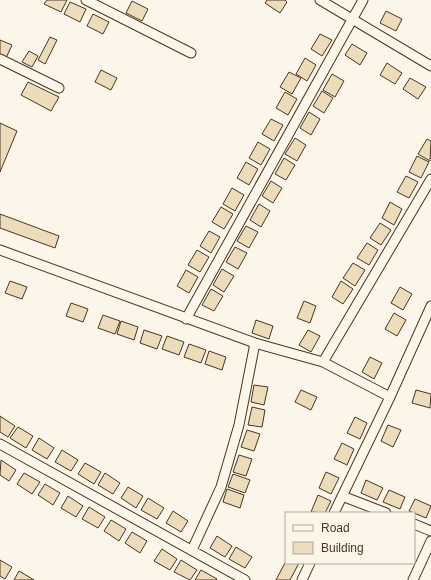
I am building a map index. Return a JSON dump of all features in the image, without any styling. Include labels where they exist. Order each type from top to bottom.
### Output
[{"type":"street","points":[[86,0],[190,53]]},
{"type":"street","points":[[320,0],[353,18],[431,66]]},
{"type":"street","points":[[186,319],[363,0]]},
{"type":"street","points":[[0,59],[59,88]]},
{"type":"street","points":[[323,362],[431,179]]},
{"type":"street","points":[[0,250],[255,343],[323,362],[390,397]]},
{"type":"street","points":[[334,512],[390,397],[431,306]]},
{"type":"street","points":[[192,550],[221,487],[239,424],[255,343]]},
{"type":"street","points":[[0,444],[245,580]]},
{"type":"street","points":[[342,496],[383,512]]},
{"type":"street","points":[[415,524],[431,531]]},
{"type":"street","points":[[413,580],[431,541]]},
{"type":"street","points":[[302,580],[310,564]]},
{"type":"building","points":[[47,0],[67,0],[61,12],[44,4]]},
{"type":"building","points":[[267,0],[285,0],[287,2],[280,13],[265,3]]},
{"type":"building","points":[[132,1],[148,9],[142,21],[126,13]]},
{"type":"building","points":[[70,2],[86,9],[80,22],[64,14]]},
{"type":"building","points":[[386,11],[402,19],[396,31],[380,23]]},
{"type":"building","points":[[93,14],[109,22],[103,34],[87,26]]},
{"type":"building","points":[[320,34],[332,40],[322,56],[311,49]]},
{"type":"building","points":[[50,37],[57,40],[45,64],[38,60]]},
{"type":"building","points":[[0,40],[12,45],[6,58],[0,55]]},
{"type":"building","points":[[352,44],[367,53],[360,65],[345,55]]},
{"type":"building","points":[[29,51],[38,56],[32,67],[22,62]]},
{"type":"building","points":[[305,58],[316,65],[307,81],[296,74]]},
{"type":"building","points":[[387,63],[402,73],[395,84],[380,75]]},
{"type":"building","points":[[101,70],[117,78],[111,90],[95,82]]},
{"type":"building","points":[[289,72],[301,78],[292,94],[280,87]]},
{"type":"building","points":[[332,74],[344,81],[335,97],[323,90]]},
{"type":"building","points":[[410,78],[426,87],[418,99],[403,89]]},
{"type":"building","points":[[28,82],[59,97],[51,111],[21,95]]},
{"type":"building","points":[[322,91],[333,98],[324,113],[313,106]]},
{"type":"building","points":[[285,92],[297,99],[288,115],[276,108]]},
{"type":"building","points":[[309,112],[320,119],[311,135],[300,128]]},
{"type":"building","points":[[271,119],[283,125],[274,141],[262,134]]},
{"type":"building","points":[[0,123],[17,131],[0,172]]},
{"type":"building","points":[[295,138],[306,145],[297,161],[285,154]]},
{"type":"building","points":[[427,139],[431,141],[430,161],[418,154]]},
{"type":"building","points":[[258,142],[270,149],[261,165],[249,158]]},
{"type":"building","points":[[417,156],[429,162],[421,178],[409,172]]},
{"type":"building","points":[[284,158],[295,165],[286,180],[275,174]]},
{"type":"building","points":[[246,162],[258,169],[249,185],[237,178]]},
{"type":"building","points":[[406,176],[418,182],[409,198],[397,192]]},
{"type":"building","points":[[271,181],[282,188],[273,203],[262,196]]},
{"type":"building","points":[[232,188],[244,195],[235,211],[223,204]]},
{"type":"building","points":[[390,202],[402,209],[394,225],[382,218]]},
{"type":"building","points":[[259,204],[270,211],[261,227],[250,220]]},
{"type":"building","points":[[221,207],[233,214],[224,229],[212,222]]},
{"type":"building","points":[[0,214],[59,236],[55,248],[0,228]]},
{"type":"building","points":[[380,223],[391,230],[381,245],[370,238]]},
{"type":"building","points":[[246,226],[258,232],[249,248],[237,241]]},
{"type":"building","points":[[209,231],[220,237],[211,253],[200,246]]},
{"type":"building","points":[[367,243],[378,250],[369,265],[357,258]]},
{"type":"building","points":[[235,247],[247,253],[238,269],[226,262]]},
{"type":"building","points":[[197,250],[209,257],[200,272],[188,265]]},
{"type":"building","points":[[353,263],[365,270],[355,286],[343,278]]},
{"type":"building","points":[[222,269],[234,276],[224,292],[213,285]]},
{"type":"building","points":[[186,270],[198,277],[189,293],[177,286]]},
{"type":"building","points":[[10,281],[27,287],[22,299],[5,293]]},
{"type":"building","points":[[341,281],[353,289],[343,304],[332,297]]},
{"type":"building","points":[[400,287],[412,294],[403,310],[391,303]]},
{"type":"building","points":[[211,289],[223,296],[214,311],[202,305]]},
{"type":"building","points":[[304,301],[316,306],[310,323],[297,318]]},
{"type":"building","points":[[71,303],[88,309],[83,322],[66,316]]},
{"type":"building","points":[[394,313],[406,320],[397,336],[385,329]]},
{"type":"building","points":[[103,315],[120,321],[115,334],[98,328]]},
{"type":"building","points":[[256,320],[273,326],[269,339],[252,333]]},
{"type":"building","points":[[121,321],[138,327],[134,340],[117,334]]},
{"type":"building","points":[[144,330],[162,336],[157,349],[140,343]]},
{"type":"building","points":[[308,330],[320,336],[311,352],[299,345]]},
{"type":"building","points":[[167,336],[184,342],[179,355],[162,349]]},
{"type":"building","points":[[189,344],[206,350],[201,363],[184,357]]},
{"type":"building","points":[[209,351],[226,357],[222,370],[205,364]]},
{"type":"building","points":[[370,357],[382,363],[374,379],[362,372]]},
{"type":"building","points":[[254,385],[268,387],[264,405],[251,402]]},
{"type":"building","points":[[301,390],[317,397],[311,410],[295,402]]},
{"type":"building","points":[[416,390],[431,394],[430,408],[412,403]]},
{"type":"building","points":[[252,407],[265,410],[262,427],[248,425]]},
{"type":"building","points":[[0,416],[15,426],[8,437],[0,432]]},
{"type":"building","points":[[355,417],[367,423],[360,439],[347,433]]},
{"type":"building","points":[[388,425],[401,430],[393,447],[381,441]]},
{"type":"building","points":[[18,427],[33,436],[26,448],[10,438]]},
{"type":"building","points":[[247,430],[260,434],[254,451],[241,447]]},
{"type":"building","points":[[39,438],[54,448],[47,459],[32,450]]},
{"type":"building","points":[[342,443],[354,449],[347,465],[334,459]]},
{"type":"building","points":[[62,450],[78,460],[71,471],[55,462]]},
{"type":"building","points":[[239,455],[252,459],[246,476],[233,472]]},
{"type":"building","points":[[1,460],[16,470],[9,481],[0,475]]},
{"type":"building","points":[[85,463],[101,472],[94,484],[78,474]]},
{"type":"building","points":[[326,472],[339,478],[331,494],[319,488]]},
{"type":"building","points":[[24,473],[40,482],[32,494],[17,484]]},
{"type":"building","points":[[105,473],[120,483],[113,494],[98,485]]},
{"type":"building","points":[[233,474],[250,480],[245,493],[228,487]]},
{"type":"building","points":[[366,480],[383,488],[377,500],[361,493]]},
{"type":"building","points":[[45,484],[60,493],[53,505],[38,495]]},
{"type":"building","points":[[128,487],[143,496],[136,508],[121,498]]},
{"type":"building","points":[[227,489],[244,495],[240,508],[223,502]]},
{"type":"building","points":[[389,490],[405,497],[400,509],[383,502]]},
{"type":"building","points":[[318,495],[331,501],[326,512],[311,512]]},
{"type":"building","points":[[68,496],[83,506],[76,517],[61,508]]},
{"type":"building","points":[[148,498],[164,508],[157,519],[141,510]]},
{"type":"building","points":[[415,499],[431,506],[426,518],[415,513],[415,512],[409,511]]},
{"type":"building","points":[[89,507],[105,517],[98,528],[82,519]]},
{"type":"building","points":[[173,511],[188,521],[181,532],[166,523]]},
{"type":"building","points":[[111,520],[126,529],[119,541],[104,531]]},
{"type":"building","points":[[132,532],[147,541],[140,553],[125,543]]},
{"type":"building","points":[[217,536],[232,546],[225,557],[210,548]]},
{"type":"building","points":[[236,547],[252,557],[245,568],[229,559]]},
{"type":"building","points":[[162,549],[177,559],[170,570],[154,561]]},
{"type":"building","points":[[0,560],[12,567],[5,579],[0,576]]},
{"type":"building","points":[[181,560],[197,570],[190,580],[174,572]]},
{"type":"building","points":[[285,563],[298,564],[290,580],[276,580]]},
{"type":"building","points":[[201,570],[217,579],[195,580]]},
{"type":"building","points":[[19,571],[34,580],[14,580]]}]
